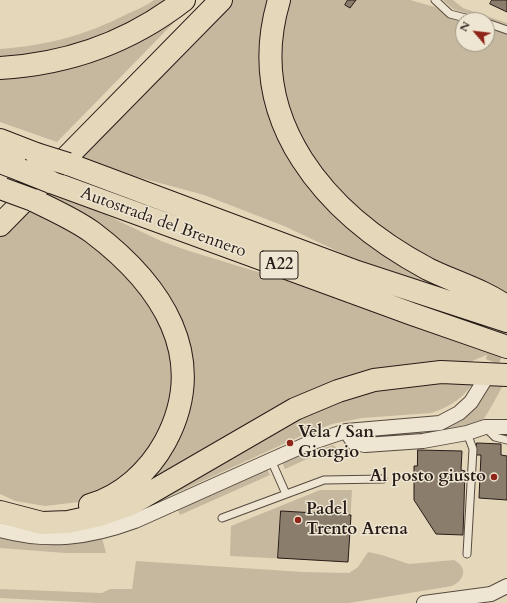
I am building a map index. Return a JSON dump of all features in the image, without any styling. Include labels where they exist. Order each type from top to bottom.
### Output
[{"type":"highway","points":[[0,68],[45,62],[79,55],[114,43],[145,28],[184,0]]},
{"type":"highway","points":[[1,195],[206,0]]},
{"type":"highway","points":[[0,225],[221,0]]},
{"type":"highway","points":[[279,0],[270,37],[270,68],[273,93],[288,136],[309,171],[341,206],[362,225],[398,251],[428,269],[507,307]]},
{"type":"highway","name":"Autostrada del Brennero","points":[[0,140],[357,272],[507,321]]},
{"type":"highway","name":"Autostrada del Brennero","points":[[0,162],[412,314],[507,347]]},
{"type":"highway","points":[[0,499],[30,508],[53,510],[79,508],[98,502],[116,493],[147,468],[160,450],[178,412],[183,389],[184,371],[177,334],[165,310],[145,283],[128,264],[92,232],[33,200],[1,195]]},
{"type":"highway","points":[[0,512],[42,522],[68,522],[100,515],[131,504],[295,409],[338,391],[374,380],[441,372],[507,375]]},
{"type":"street","points":[[0,530],[17,535],[49,538],[74,537],[107,532],[135,521],[307,444],[346,431],[440,424],[450,419],[468,405],[484,381]]},
{"type":"street","points":[[346,431],[354,443],[365,445],[423,440],[467,433],[485,427],[507,427]]},
{"type":"street","points":[[424,603],[491,594],[507,586]]},
{"type":"lane","points":[[436,0],[450,14],[455,15]]},
{"type":"lane","points":[[495,26],[507,30]]},
{"type":"lane","points":[[485,427],[495,437],[507,440]]},
{"type":"lane","points":[[467,433],[473,449],[467,554]]},
{"type":"lane","points":[[271,460],[286,494]]},
{"type":"lane","points":[[222,518],[324,480],[383,479]]},
{"type":"shaded area","points":[[154,0],[177,0],[118,38],[0,66],[0,49],[34,45],[81,34],[111,22]]},
{"type":"shaded area","points":[[191,0],[196,0],[57,142],[0,122],[0,73],[30,70]]},
{"type":"shaded area","points":[[228,0],[271,0],[265,48],[307,175],[472,299],[436,290],[354,259],[284,226],[204,195],[134,176],[77,156]]},
{"type":"shaded area","points":[[287,0],[410,0],[435,7],[455,19],[455,52],[495,52],[495,30],[507,34],[507,296],[394,245],[307,160],[278,82]]},
{"type":"shaded area","points":[[443,0],[453,0],[463,8],[475,12],[462,12],[453,9]]},
{"type":"shaded area","points":[[495,19],[507,23],[507,27],[495,23]]},
{"type":"shaded area","points":[[42,191],[100,212],[161,241],[186,250],[307,287],[492,353],[457,367],[370,376],[125,500],[162,455],[179,323],[47,202]]},
{"type":"shaded area","points":[[28,206],[49,214],[112,257],[165,323],[179,382],[143,465],[88,501],[45,506],[15,501],[0,494],[0,232]]},
{"type":"shaded area","points":[[476,378],[463,395],[445,408],[438,411],[431,413],[362,418],[332,424],[303,435],[137,511],[50,526],[341,395]]},
{"type":"shaded area","points":[[506,380],[484,419],[474,426],[425,434],[375,437],[366,436],[390,431],[475,406],[490,385]]},
{"type":"shaded area","points":[[333,445],[340,451],[341,459],[336,460],[318,454],[285,469],[282,462],[307,450],[311,452]]},
{"type":"shaded area","points":[[267,469],[270,475],[180,515],[178,510]]},
{"type":"shaded area","name":"Padel Trento Arena","points":[[320,490],[352,490],[348,562],[230,556],[231,526]]},
{"type":"shaded area","points":[[0,537],[38,543],[77,542],[102,538],[106,553],[65,553],[0,548]]},
{"type":"shaded area","points":[[368,552],[409,564],[454,560],[461,566],[463,573],[460,580],[452,586],[349,603],[96,603],[0,598],[0,589],[102,593],[110,589],[132,589],[136,561],[303,572],[349,573],[358,567]]},
{"type":"building","points":[[348,0],[356,0],[350,8],[345,5]]},
{"type":"building","points":[[492,0],[507,0],[507,12],[490,4]]},
{"type":"building","name":"Al posto giusto","points":[[477,443],[501,444],[501,455],[507,456],[507,500],[479,498],[481,455],[476,455]]},
{"type":"building","points":[[418,450],[462,451],[461,470],[465,471],[463,535],[436,534],[414,500],[414,466],[417,466]]},
{"type":"building","points":[[281,511],[351,515],[348,562],[278,558]]},
{"type":"tunnel","points":[[484,381],[507,326]]},
{"type":"place","name":"Vela / San Giorgio","points":[[290,443]]},
{"type":"place","name":"Al posto giusto","points":[[494,477]]},
{"type":"place","name":"Padel Trento Arena","points":[[298,520]]}]
